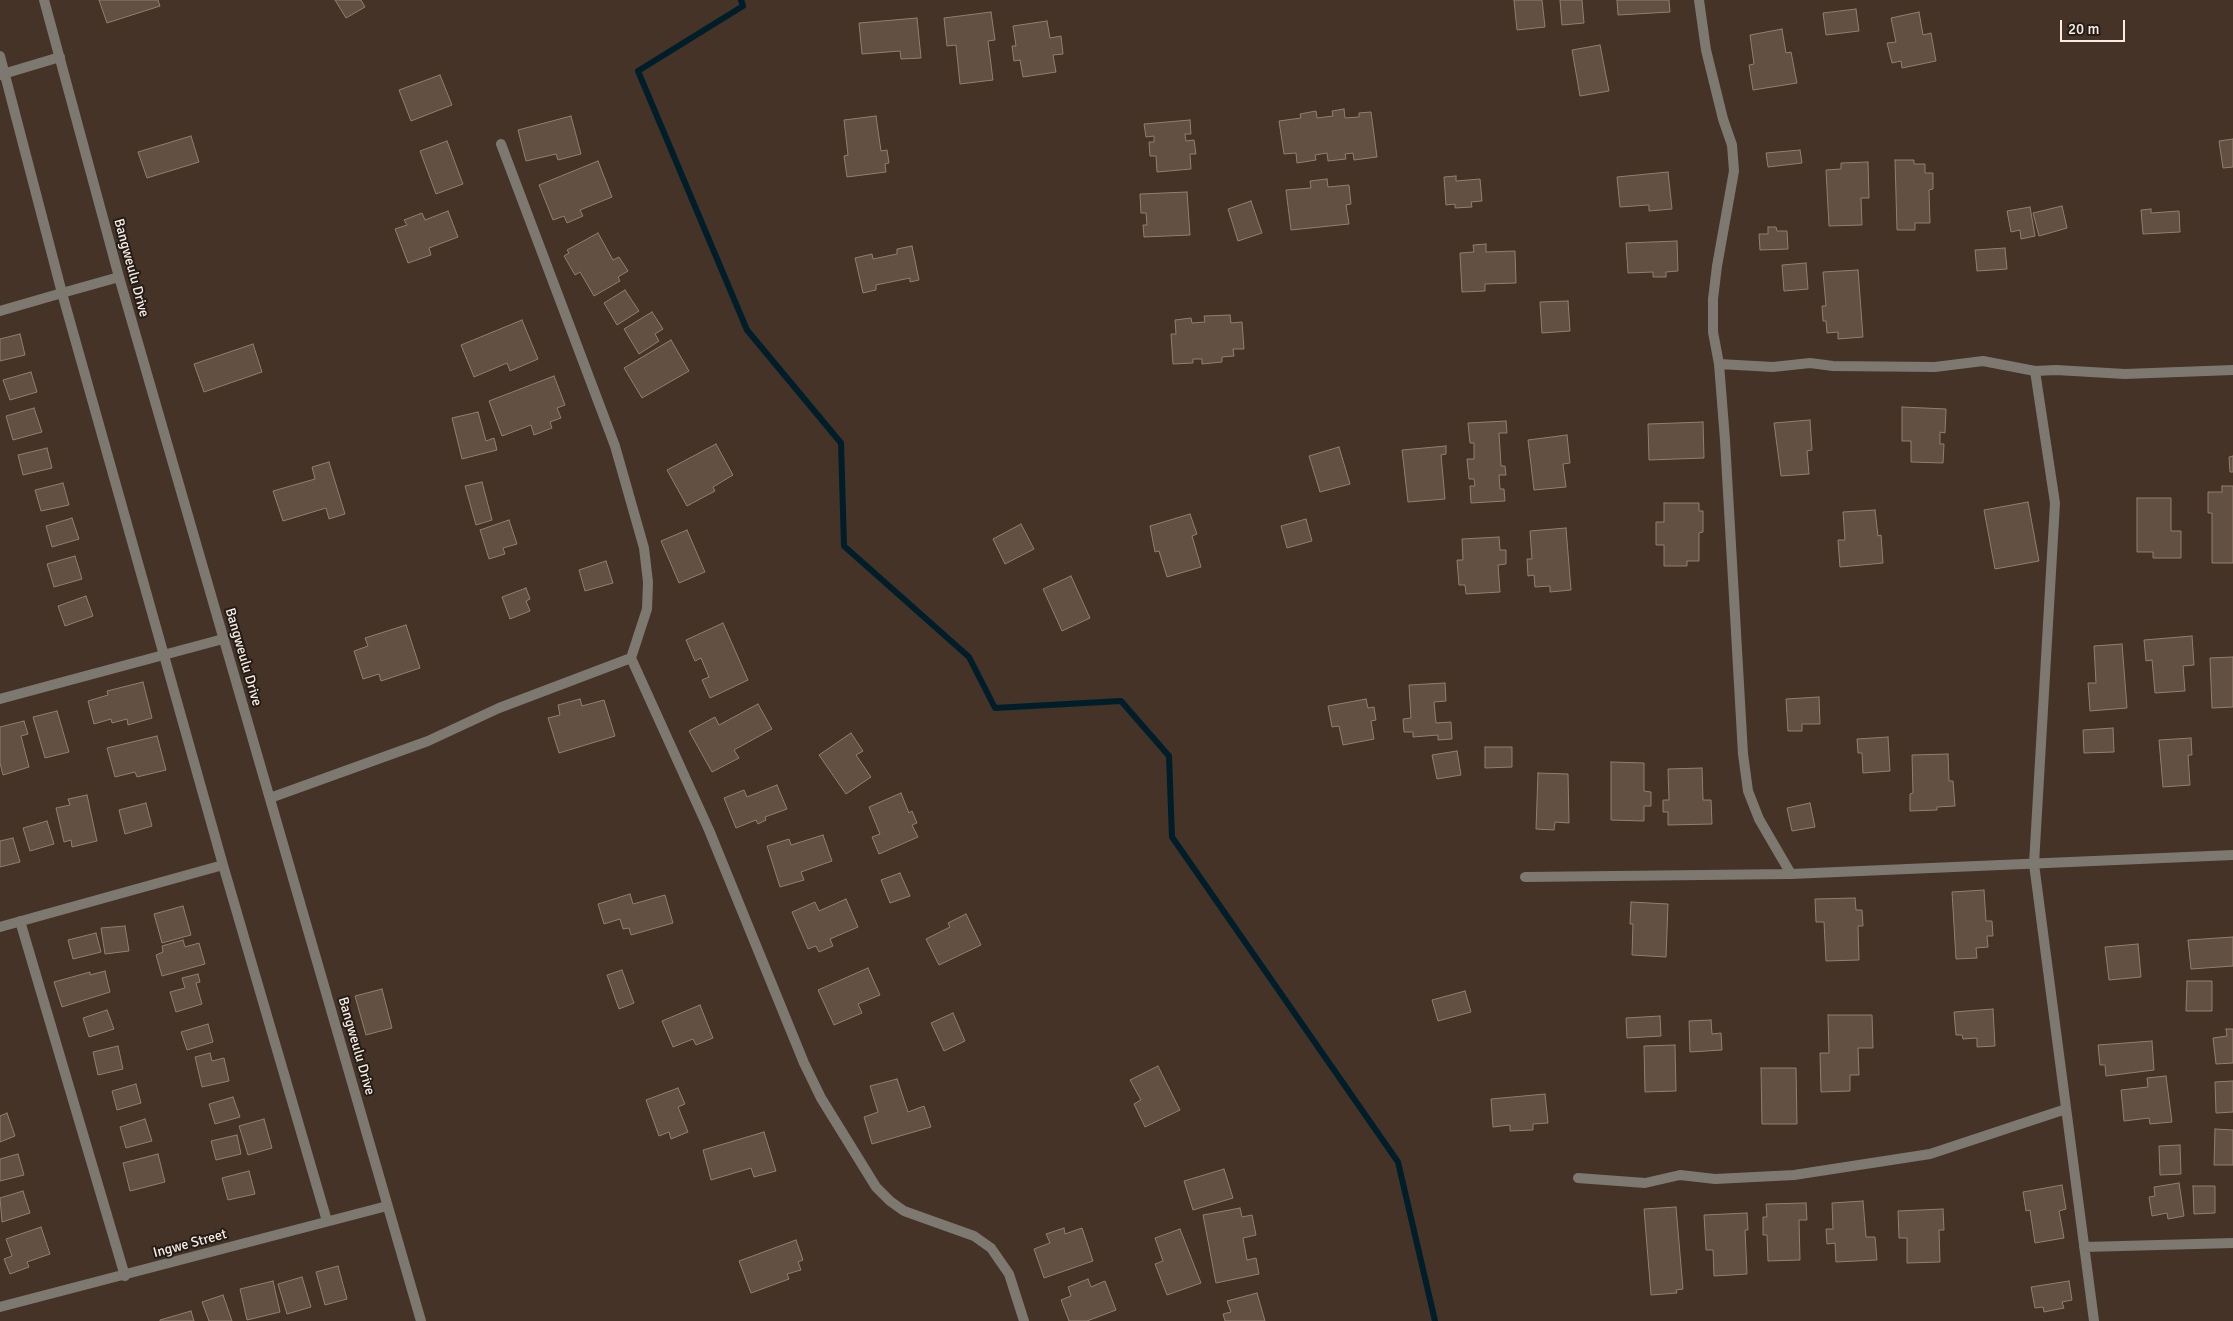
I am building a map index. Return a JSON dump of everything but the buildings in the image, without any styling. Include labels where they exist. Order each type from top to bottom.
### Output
[{"type":"street","name":"Bangweulu Drive","points":[[44,0],[119,277],[222,639],[270,798],[421,1321]]},
{"type":"street","points":[[1699,0],[1706,50],[1723,118],[1732,144],[1734,171],[1713,299],[1713,332],[1719,364],[1743,754],[1748,791],[1759,819],[1791,874]]},
{"type":"street","points":[[0,56],[2,74],[62,293],[223,865],[327,1221]]},
{"type":"street","points":[[2,74],[60,57]]},
{"type":"street","points":[[501,144],[615,446],[644,548],[648,582],[647,609],[631,658],[709,830],[804,1063],[821,1098],[876,1187],[890,1201],[919,1218],[974,1236],[992,1248],[1009,1274],[1024,1321]]},
{"type":"street","points":[[0,311],[119,277]]},
{"type":"street","points":[[1719,364],[1773,367],[1810,363],[1832,366],[1935,367],[1983,361],[2035,371],[2056,370],[2125,374],[2233,370]]},
{"type":"street","points":[[2035,371],[2055,503],[2034,864],[2094,1321]]},
{"type":"street","points":[[0,699],[222,639]]},
{"type":"street","points":[[270,798],[428,741],[499,708],[631,658]]},
{"type":"street","points":[[1525,877],[1791,874],[2233,855]]},
{"type":"street","points":[[0,927],[223,865]]},
{"type":"street","points":[[20,921],[124,1276]]},
{"type":"street","points":[[1578,1178],[1644,1183],[1680,1175],[1715,1179],[1794,1175],[1930,1154],[2066,1109]]},
{"type":"street","name":"Ingwe Street","points":[[0,1307],[387,1206]]},
{"type":"street","points":[[2084,1247],[2233,1242]]},
{"type":"waterway","points":[[741,0],[743,6],[638,71],[747,330],[841,443],[844,546],[969,657],[995,708],[1121,701],[1169,756],[1172,837],[1398,1162],[1435,1321]]}]
